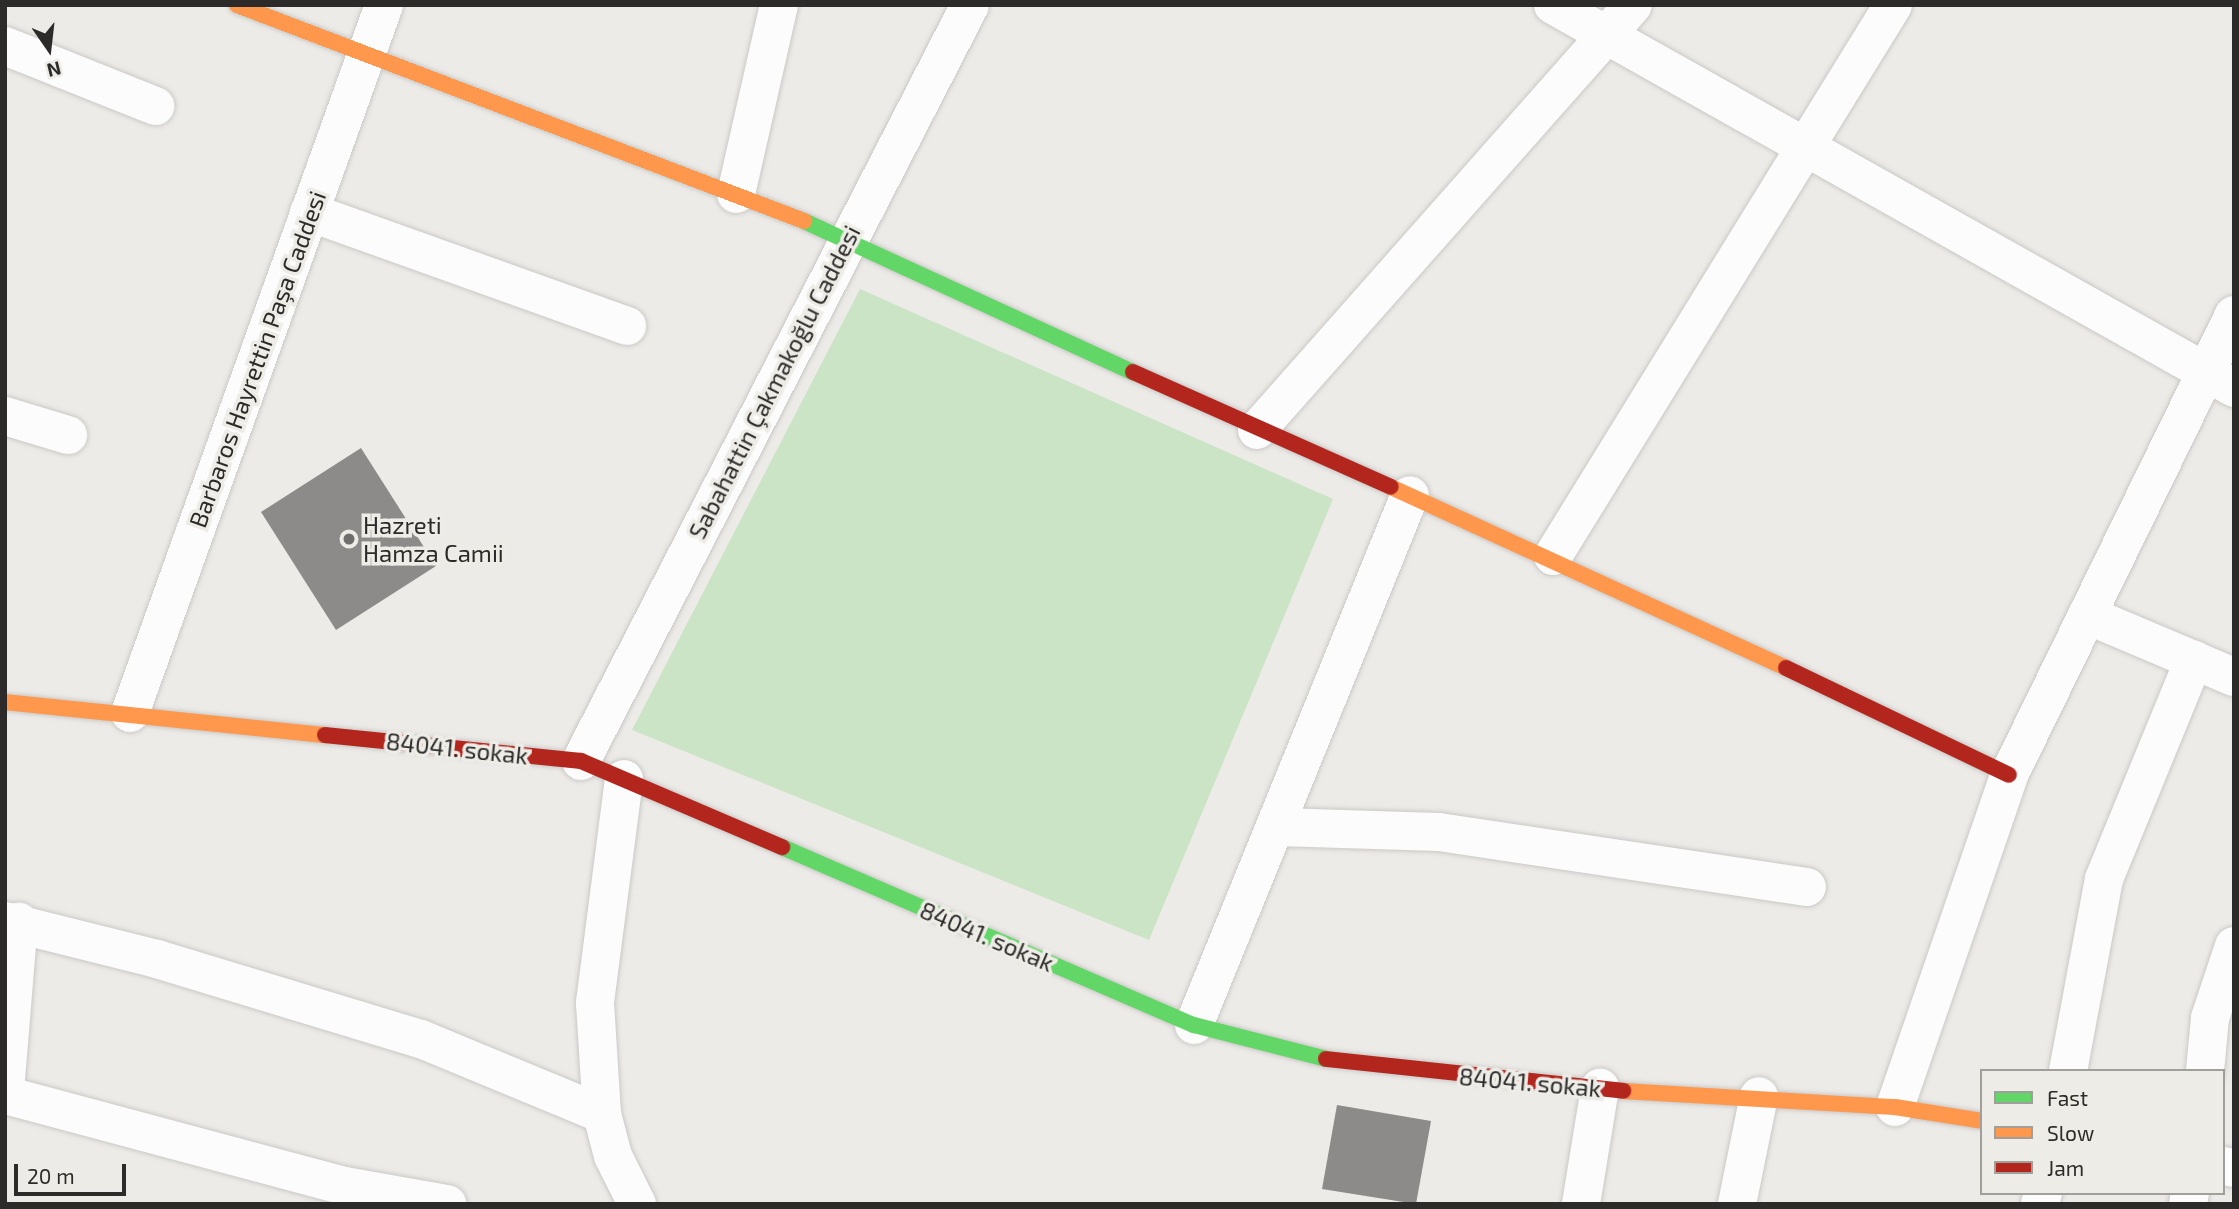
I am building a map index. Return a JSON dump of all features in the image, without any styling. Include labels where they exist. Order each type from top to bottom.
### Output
[{"type":"street","points":[[237,5],[367,51],[848,238],[1256,430],[1553,556],[2010,775]]},
{"type":"street","name":"Barbaros Hayrettin Paşa Caddesi","points":[[130,713],[384,5]]},
{"type":"street","points":[[736,194],[779,5]]},
{"type":"street","name":"Sabahattin Çakmakoğlu Caddesi","points":[[581,761],[970,5]]},
{"type":"street","points":[[1553,5],[1801,149],[2219,379]]},
{"type":"street","points":[[1256,430],[1633,5]]},
{"type":"street","points":[[1553,556],[1801,149],[1893,5]]},
{"type":"street","points":[[5,46],[155,106]]},
{"type":"street","points":[[309,212],[627,326]]},
{"type":"street","points":[[1895,1107],[2010,775],[2087,615],[2219,379],[2234,315]]},
{"type":"street","points":[[5,416],[68,435]]},
{"type":"street","points":[[1194,1025],[1278,827],[1410,495]]},
{"type":"street","points":[[2087,615],[2234,677]]},
{"type":"street","points":[[2068,1069],[2104,878],[2194,660]]},
{"type":"street","name":"84041. sokak","points":[[5,702],[581,761],[1194,1025],[1346,1064],[1600,1088],[1759,1096],[1895,1107],[1980,1121]]},
{"type":"street","points":[[624,779],[595,1003],[602,1114],[612,1156],[637,1204]]},
{"type":"street","points":[[1278,827],[1439,832],[1807,887]]},
{"type":"street","points":[[447,1204],[345,1186],[5,1093],[12,921],[421,1039],[602,1114]]},
{"type":"street","points":[[2205,1069],[2210,1018],[2234,946]]},
{"type":"street","points":[[1581,1204],[1600,1088]]},
{"type":"street","points":[[1737,1204],[1759,1096]]},
{"type":"green space","points":[[860,289],[1333,499],[1149,940],[632,730]]},
{"type":"building","name":"Hazreti Hamza Camii","points":[[361,448],[436,566],[336,630],[261,512]]},
{"type":"building","points":[[1337,1105],[1431,1121],[1416,1204],[1322,1189]]},
{"type":"traffic: fast","points":[[804,221],[1133,372]]},
{"type":"traffic: fast","points":[[782,847],[1194,1025],[1326,1059]]},
{"type":"traffic: slow","points":[[237,5],[804,221]]},
{"type":"traffic: slow","points":[[1391,487],[1786,668]]},
{"type":"traffic: slow","points":[[5,702],[325,735]]},
{"type":"traffic: slow","points":[[1623,1091],[1895,1107],[1980,1121]]},
{"type":"traffic: jam","points":[[1133,372],[1391,487]]},
{"type":"traffic: jam","points":[[1786,668],[2009,775]]},
{"type":"traffic: jam","points":[[325,735],[581,761],[782,847]]},
{"type":"traffic: jam","points":[[1326,1059],[1623,1091]]},
{"type":"place","name":"Hazreti Hamza Camii","points":[[349,539]]}]
